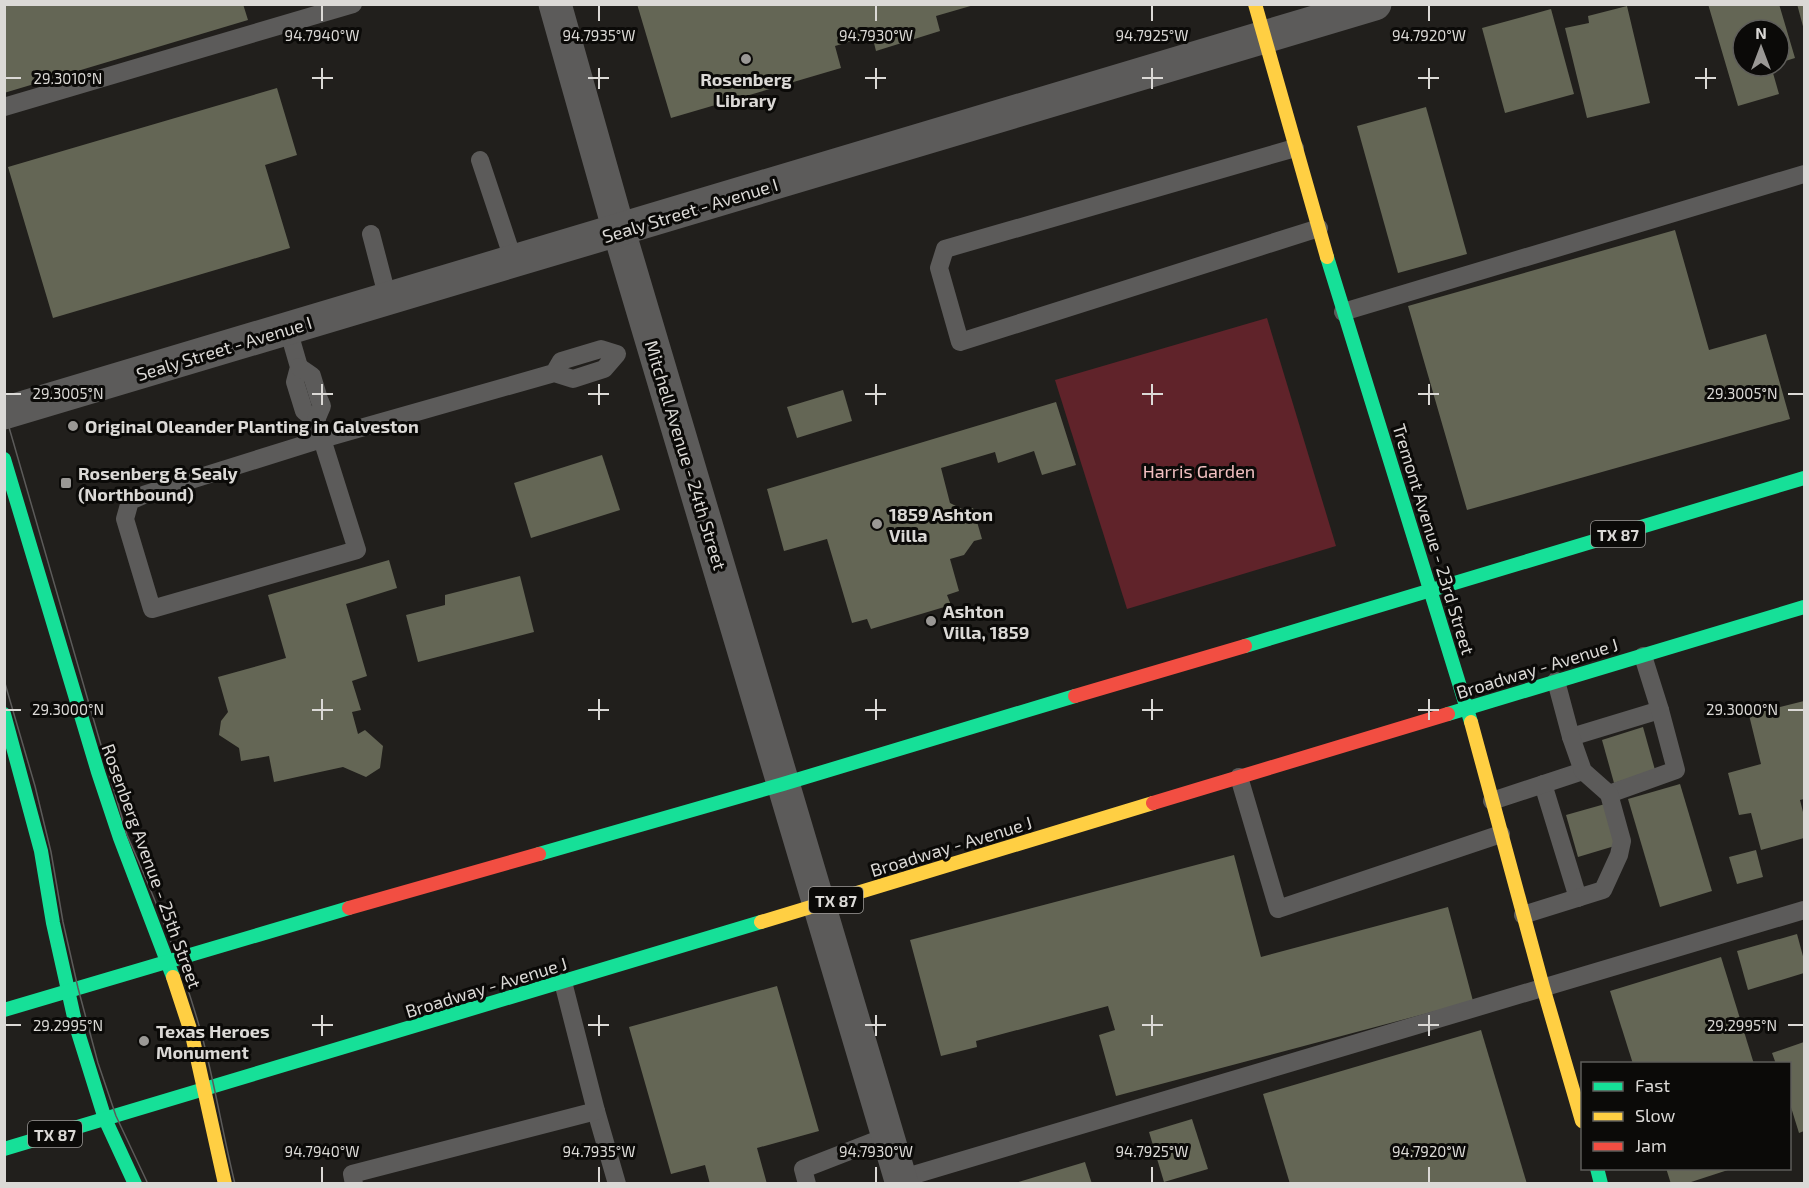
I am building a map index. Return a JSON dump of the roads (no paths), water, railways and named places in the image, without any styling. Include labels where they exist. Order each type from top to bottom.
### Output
[{"type":"main road","name":"Tremont Avenue - 23rd Street","points":[[1255,4],[1343,312],[1432,590],[1467,708],[1581,1118]]},
{"type":"main road","name":"Rosenberg Avenue - 25th Street","points":[[4,459],[105,794],[168,961],[192,1035],[225,1184]]},
{"type":"main road","name":"TX 87","points":[[4,1010],[783,784],[1804,478]]},
{"type":"main road","name":"Broadway - Avenue J","points":[[4,1149],[1804,607]]},
{"type":"main road","points":[[4,714],[41,851],[53,923],[88,1067],[105,1119],[135,1184]]},
{"type":"street","name":"Mitchell Avenue - 24th Street","points":[[555,4],[619,231],[901,1181]]},
{"type":"street","name":"Sealy Street - Avenue I","points":[[4,412],[619,231],[1375,4]]},
{"type":"lane","points":[[4,107],[352,4]]},
{"type":"lane","points":[[1295,148],[945,249],[939,268],[960,342],[1319,228]]},
{"type":"lane","points":[[480,160],[514,262]]},
{"type":"lane","points":[[1343,312],[1804,174]]},
{"type":"lane","points":[[371,234],[388,299]]},
{"type":"lane","points":[[288,329],[299,368],[312,376],[320,399],[322,406],[316,420],[322,439],[357,550],[152,609],[125,519],[130,501],[322,439],[554,373],[573,379],[604,369],[617,354],[652,342]]},
{"type":"lane","points":[[1609,794],[1676,770],[1660,710],[1642,656]]},
{"type":"lane","points":[[1523,915],[1603,890],[1619,855],[1622,841],[1609,794],[1583,771],[1556,681]]},
{"type":"lane","points":[[1571,737],[1660,710]]},
{"type":"lane","points":[[1492,801],[1583,771]]},
{"type":"lane","points":[[1239,777],[1278,909],[1501,834]]},
{"type":"lane","points":[[1544,784],[1578,898]]},
{"type":"lane","points":[[901,1181],[1804,910]]},
{"type":"lane","points":[[563,982],[617,1184]]},
{"type":"lane","points":[[354,1184],[352,1174],[596,1110]]},
{"type":"lane","points":[[807,1184],[803,1169],[888,1136]]},
{"type":"tram line","points":[[4,410],[127,835],[168,934],[195,1010],[207,1054],[235,1184]]},
{"type":"tram line","points":[[4,680],[35,786],[51,852],[63,922],[78,988],[98,1063],[116,1116],[148,1184]]},
{"type":"place","name":"Rosenberg Library","points":[[746,59]]},
{"type":"place","name":"Original Oleander Planting in Galveston","points":[[73,426]]},
{"type":"place","name":"Rosenberg & Sealy (Northbound)","points":[[66,483]]},
{"type":"place","name":"1859 Ashton Villa","points":[[877,524]]},
{"type":"place","name":"Ashton Villa, 1859","points":[[931,621]]},
{"type":"place","name":"Texas Heroes Monument","points":[[144,1041]]},
{"type":"park label","name":"Harris Garden","points":[[1199,471]]}]
